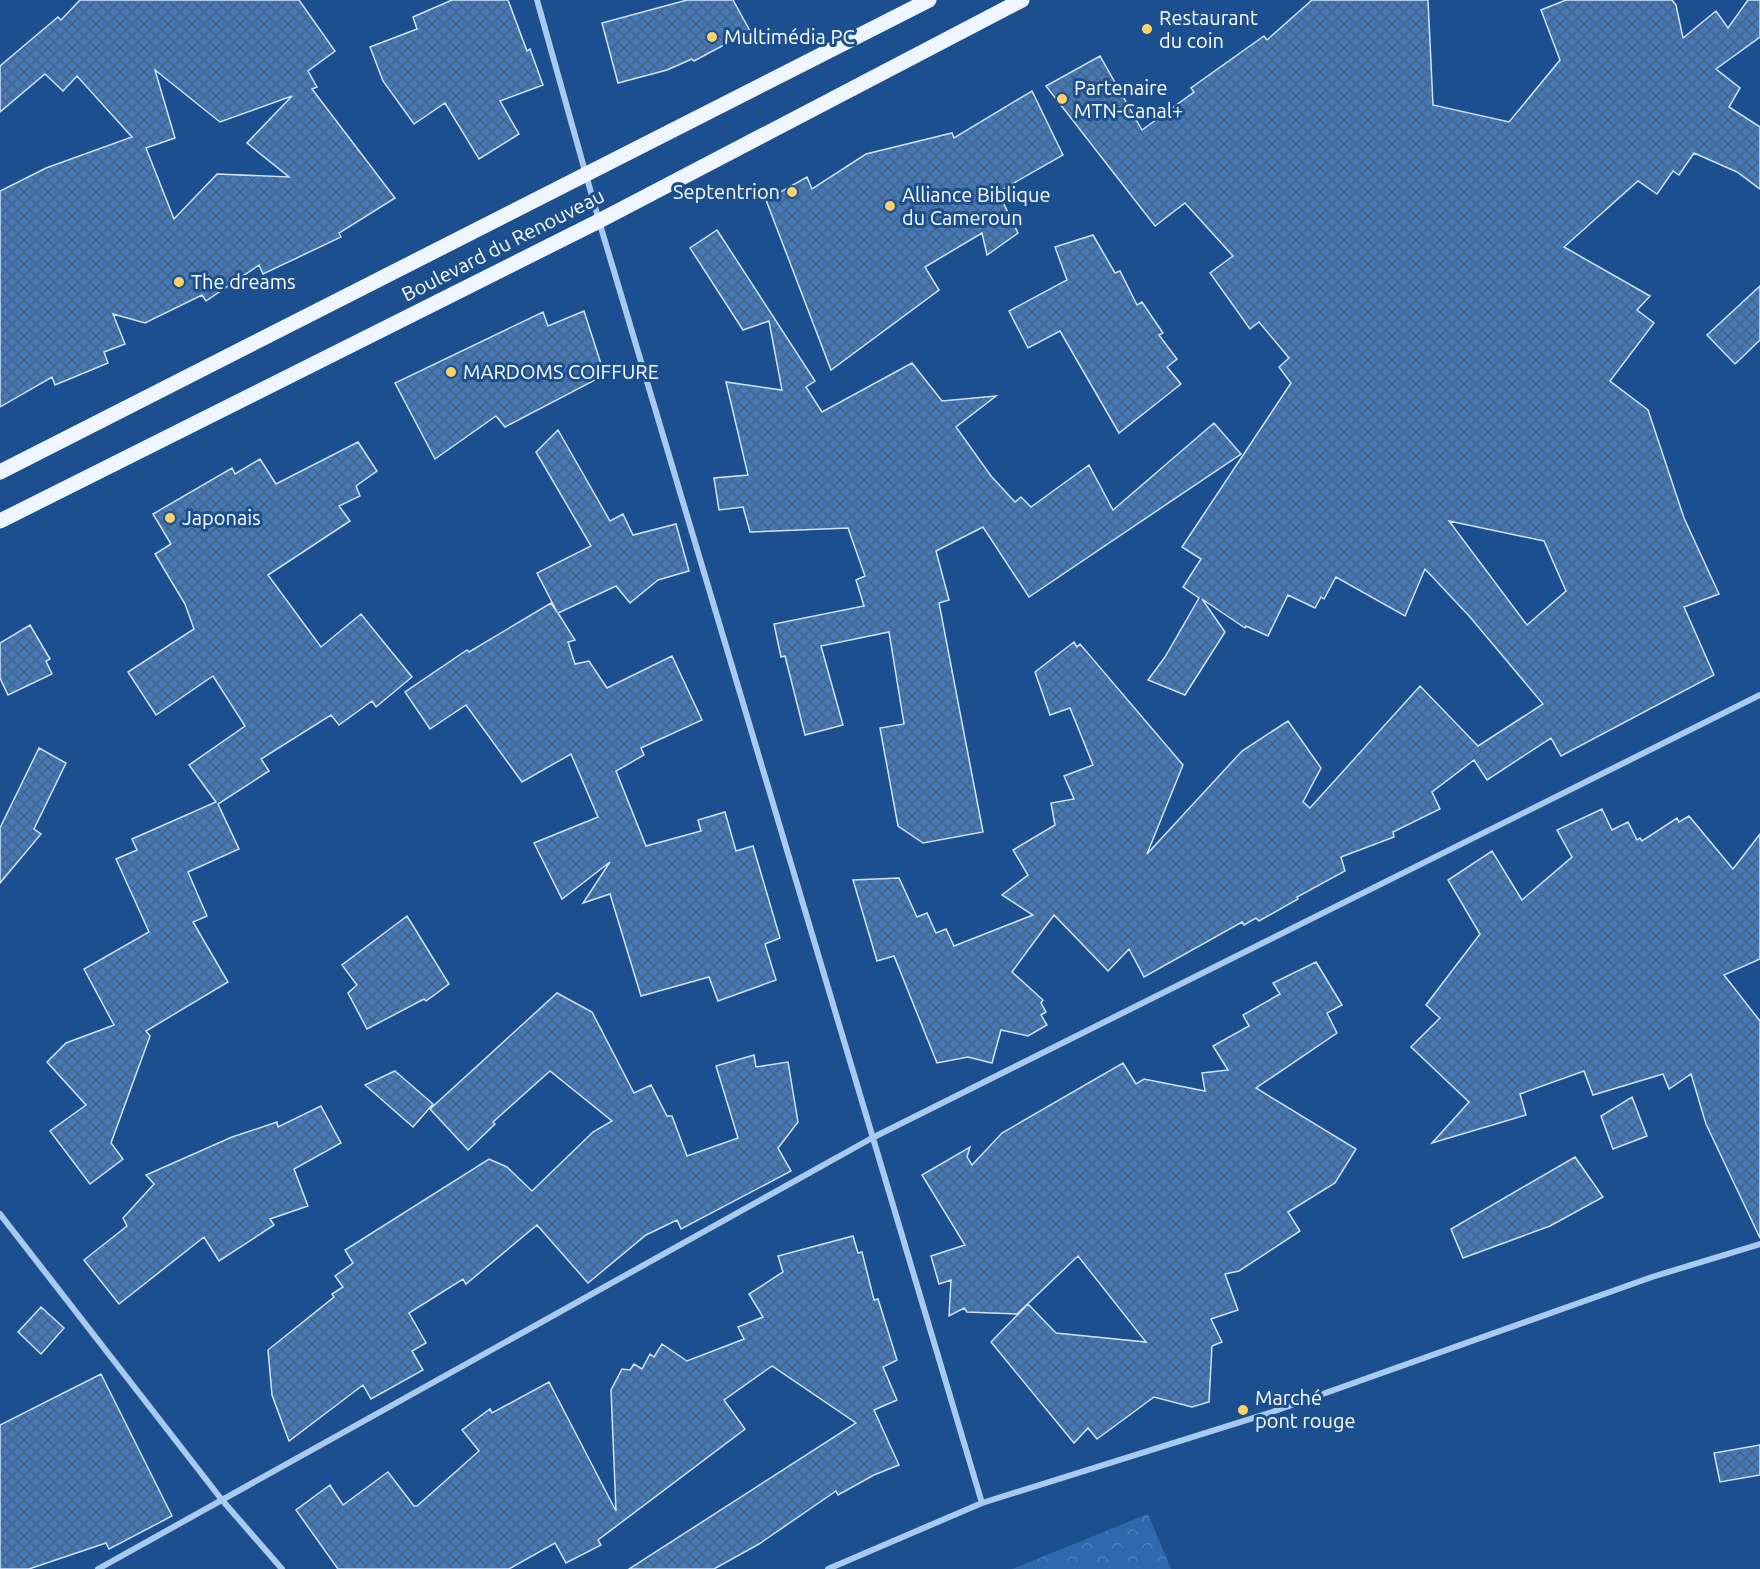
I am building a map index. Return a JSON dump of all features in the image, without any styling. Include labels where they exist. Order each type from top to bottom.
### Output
[{"type":"main road","name":"Boulevard du Renouveau","points":[[0,472],[929,0]]},
{"type":"main road","name":"Boulevard du Renouveau","points":[[0,520],[599,221],[1022,0]]},
{"type":"street","points":[[537,0],[599,221],[982,1503]]},
{"type":"street","points":[[98,1569],[872,1138],[1760,695]]},
{"type":"street","points":[[0,1214],[222,1500],[282,1569]]},
{"type":"street","points":[[828,1569],[982,1503],[1272,1412],[1652,1277],[1760,1244]]},
{"type":"green space","points":[[1148,1514],[1171,1569],[1012,1569]]},
{"type":"building","points":[[80,0],[299,0],[335,51],[308,71],[317,87],[312,89],[395,198],[339,233],[341,237],[263,274],[259,265],[206,301],[202,295],[145,323],[113,314],[125,344],[104,352],[108,363],[55,385],[52,377],[0,407],[0,191],[46,168],[132,137],[77,76],[63,91],[45,74],[0,112],[0,66],[58,17],[61,20]],"holes":[[[155,70],[220,122],[292,96],[247,143],[289,177],[217,174],[174,219],[146,148],[175,138]]]},
{"type":"building","points":[[452,0],[508,0],[527,51],[530,49],[543,85],[500,101],[519,134],[479,159],[445,103],[414,124],[383,81],[370,47],[417,29],[413,17]]},
{"type":"building","points":[[687,0],[733,0],[750,31],[694,61],[692,59],[667,70],[618,83],[602,23]]},
{"type":"building","points":[[1312,0],[1428,0],[1433,105],[1509,122],[1560,60],[1541,10],[1566,0],[1672,0],[1676,5],[1683,38],[1716,11],[1728,28],[1748,0],[1760,0],[1760,37],[1716,69],[1740,88],[1729,107],[1760,127],[1760,189],[1737,172],[1694,153],[1679,175],[1673,171],[1657,194],[1638,181],[1564,247],[1650,296],[1637,310],[1654,323],[1610,381],[1648,410],[1684,518],[1719,594],[1684,607],[1714,675],[1561,756],[1551,738],[1487,780],[1474,760],[1432,792],[1440,809],[1393,832],[1394,837],[1341,857],[1345,871],[1297,897],[1298,899],[1259,921],[1256,918],[1244,925],[1242,922],[1144,977],[1129,949],[1108,971],[1054,915],[1012,972],[1043,1000],[1041,1003],[1046,1012],[1041,1015],[1047,1025],[1028,1036],[1001,1030],[992,1063],[968,1057],[937,1063],[894,956],[877,961],[853,880],[899,878],[917,917],[927,913],[936,933],[946,929],[954,946],[1033,915],[1002,895],[1028,875],[1013,850],[1055,825],[1051,803],[1074,799],[1064,776],[1093,765],[1070,708],[1050,715],[1035,672],[1074,642],[1077,647],[1080,644],[1183,765],[1147,854],[1242,751],[1288,721],[1321,768],[1303,802],[1310,808],[1420,686],[1478,746],[1543,704],[1470,617],[1425,569],[1405,616],[1336,577],[1324,599],[1321,597],[1315,608],[1288,595],[1268,636],[1246,626],[1245,628],[1202,599],[1225,632],[1185,695],[1148,680],[1165,657],[1199,598],[1183,587],[1201,559],[1182,547],[1291,383],[1279,367],[1289,358],[1259,322],[1250,329],[1210,273],[1233,256],[1185,203],[1155,226],[1046,86],[1100,56],[1142,130],[1194,92],[1191,88],[1264,36],[1267,40]],"holes":[[[1449,521],[1544,541],[1566,591],[1527,625]]]},
{"type":"building","points":[[1032,91],[1063,155],[998,192],[1018,233],[987,255],[982,233],[925,267],[939,290],[831,370],[766,200],[807,177],[812,189],[866,154],[952,133],[954,138]]},
{"type":"building","points":[[717,230],[815,381],[806,387],[822,412],[912,363],[942,401],[996,396],[956,427],[991,476],[1015,502],[1021,497],[1031,507],[1089,465],[1113,510],[1214,423],[1241,454],[1029,597],[983,527],[936,551],[949,600],[939,603],[983,832],[923,843],[898,826],[880,728],[904,724],[889,632],[821,646],[843,725],[805,735],[785,656],[781,657],[774,624],[864,606],[856,580],[865,576],[848,528],[750,532],[743,507],[719,510],[714,478],[748,475],[726,382],[782,390],[769,321],[743,330],[690,248]]},
{"type":"building","points":[[1093,235],[1115,273],[1120,271],[1137,305],[1142,302],[1163,333],[1159,335],[1177,359],[1167,367],[1181,384],[1119,433],[1060,331],[1028,348],[1009,311],[1067,280],[1055,247]]},
{"type":"building","points":[[1760,286],[1760,340],[1735,364],[1707,335]]},
{"type":"building","points":[[584,311],[601,364],[620,367],[505,427],[496,416],[435,459],[395,383],[543,312],[548,326]]},
{"type":"building","points":[[558,430],[610,521],[623,514],[633,535],[676,524],[689,571],[658,580],[630,603],[616,586],[558,613],[575,640],[568,642],[575,664],[589,661],[607,688],[672,656],[702,720],[641,748],[644,755],[616,771],[646,846],[701,831],[698,820],[725,812],[736,851],[753,846],[780,938],[765,944],[776,980],[718,1001],[709,977],[641,996],[610,894],[583,903],[610,862],[562,899],[534,843],[598,817],[571,754],[522,782],[466,705],[430,729],[405,692],[467,650],[469,652],[551,603],[557,612],[537,573],[591,546],[536,452]]},
{"type":"building","points":[[358,442],[377,471],[356,486],[360,496],[339,506],[350,521],[268,575],[321,647],[361,614],[412,677],[376,707],[372,701],[339,725],[331,715],[261,759],[269,771],[218,804],[239,849],[188,872],[207,916],[193,922],[228,982],[146,1031],[150,1036],[111,1143],[123,1159],[90,1184],[50,1131],[86,1105],[47,1062],[66,1043],[114,1025],[84,969],[149,932],[116,859],[137,850],[132,839],[216,802],[189,765],[245,726],[213,676],[156,715],[128,672],[194,629],[185,604],[155,554],[171,544],[153,514],[232,468],[235,474],[260,459],[276,484]]},
{"type":"building","points":[[30,625],[50,659],[46,661],[52,674],[8,695],[0,678],[0,643]]},
{"type":"building","points":[[39,748],[66,763],[34,829],[41,834],[0,883],[0,828]]},
{"type":"building","points":[[1602,809],[1612,830],[1628,822],[1637,840],[1640,838],[1642,841],[1677,818],[1679,822],[1689,816],[1733,869],[1760,834],[1760,959],[1724,975],[1760,1021],[1760,1238],[1706,1124],[1691,1074],[1669,1089],[1663,1074],[1593,1095],[1584,1071],[1520,1094],[1526,1115],[1432,1143],[1469,1102],[1411,1047],[1440,1018],[1426,1005],[1480,934],[1448,880],[1492,851],[1522,900],[1572,857],[1557,830]]},
{"type":"building","points":[[407,916],[449,984],[426,1001],[424,999],[367,1029],[348,993],[357,985],[342,965]]},
{"type":"building","points":[[1316,962],[1342,1005],[1327,1013],[1337,1033],[1256,1088],[1356,1149],[1335,1183],[1288,1212],[1300,1231],[1239,1271],[1225,1274],[1238,1310],[1211,1319],[1222,1342],[1212,1346],[1209,1402],[1192,1407],[1154,1397],[1097,1439],[1088,1428],[1074,1443],[991,1342],[1028,1304],[1056,1333],[1146,1342],[1078,1256],[1017,1314],[967,1312],[964,1308],[949,1316],[951,1280],[939,1284],[931,1256],[965,1245],[922,1175],[970,1147],[967,1157],[972,1165],[1002,1133],[1123,1063],[1136,1084],[1144,1079],[1205,1091],[1202,1073],[1228,1070],[1213,1046],[1249,1026],[1243,1015],[1280,994],[1273,983]]},
{"type":"building","points":[[557,993],[592,1012],[634,1093],[651,1085],[667,1116],[672,1116],[687,1156],[738,1138],[716,1066],[754,1055],[756,1067],[788,1062],[798,1122],[778,1148],[791,1171],[681,1229],[677,1220],[646,1235],[588,1283],[537,1225],[466,1284],[463,1279],[409,1313],[426,1343],[412,1351],[423,1370],[371,1399],[363,1385],[289,1441],[272,1395],[268,1350],[334,1297],[332,1294],[343,1287],[335,1276],[353,1263],[345,1250],[489,1159],[507,1167],[532,1191],[593,1132],[612,1121],[550,1071],[493,1122],[495,1124],[468,1150],[430,1109]]},
{"type":"building","points":[[395,1071],[433,1104],[413,1127],[365,1085]]},
{"type":"building","points":[[1632,1097],[1647,1136],[1613,1149],[1601,1116]]},
{"type":"building","points":[[321,1106],[341,1143],[294,1169],[308,1206],[270,1219],[274,1225],[219,1261],[204,1237],[119,1304],[84,1260],[127,1226],[123,1218],[154,1184],[146,1175],[232,1137],[277,1122],[278,1127]]},
{"type":"building","points":[[1575,1157],[1603,1197],[1550,1226],[1463,1258],[1451,1229]]},
{"type":"building","points":[[853,1236],[858,1253],[862,1252],[874,1300],[878,1299],[897,1360],[883,1367],[897,1400],[874,1410],[899,1465],[874,1475],[838,1495],[836,1491],[759,1544],[714,1569],[629,1569],[856,1423],[772,1366],[724,1400],[745,1429],[598,1540],[601,1545],[566,1563],[555,1543],[509,1569],[338,1569],[296,1510],[330,1485],[343,1505],[388,1472],[414,1506],[417,1506],[479,1451],[462,1430],[490,1409],[492,1413],[549,1382],[616,1511],[611,1390],[622,1369],[630,1370],[634,1364],[642,1369],[650,1354],[654,1357],[662,1344],[687,1361],[744,1339],[738,1327],[763,1317],[749,1294],[783,1272],[778,1256]]},
{"type":"building","points":[[41,1307],[64,1328],[41,1354],[18,1332]]},
{"type":"building","points":[[101,1374],[172,1516],[109,1549],[106,1543],[29,1569],[0,1569],[0,1425]]},
{"type":"building","points":[[1760,1445],[1760,1475],[1720,1482],[1714,1453]]},
{"type":"place","name":"Restaurant du coin","points":[[1147,29]]},
{"type":"place","name":"Multimédia PC","points":[[712,37]]},
{"type":"place","name":"Partenaire MTN-Canal+","points":[[1062,99]]},
{"type":"place","name":"Septentrion","points":[[792,192]]},
{"type":"place","name":"Alliance Biblique du Cameroun","points":[[890,206]]},
{"type":"place","name":"The dreams","points":[[179,282]]},
{"type":"place","name":"MARDOMS COIFFURE","points":[[451,372]]},
{"type":"place","name":"Japonais","points":[[170,518]]},
{"type":"place","name":"Marché pont rouge","points":[[1243,1410]]}]
